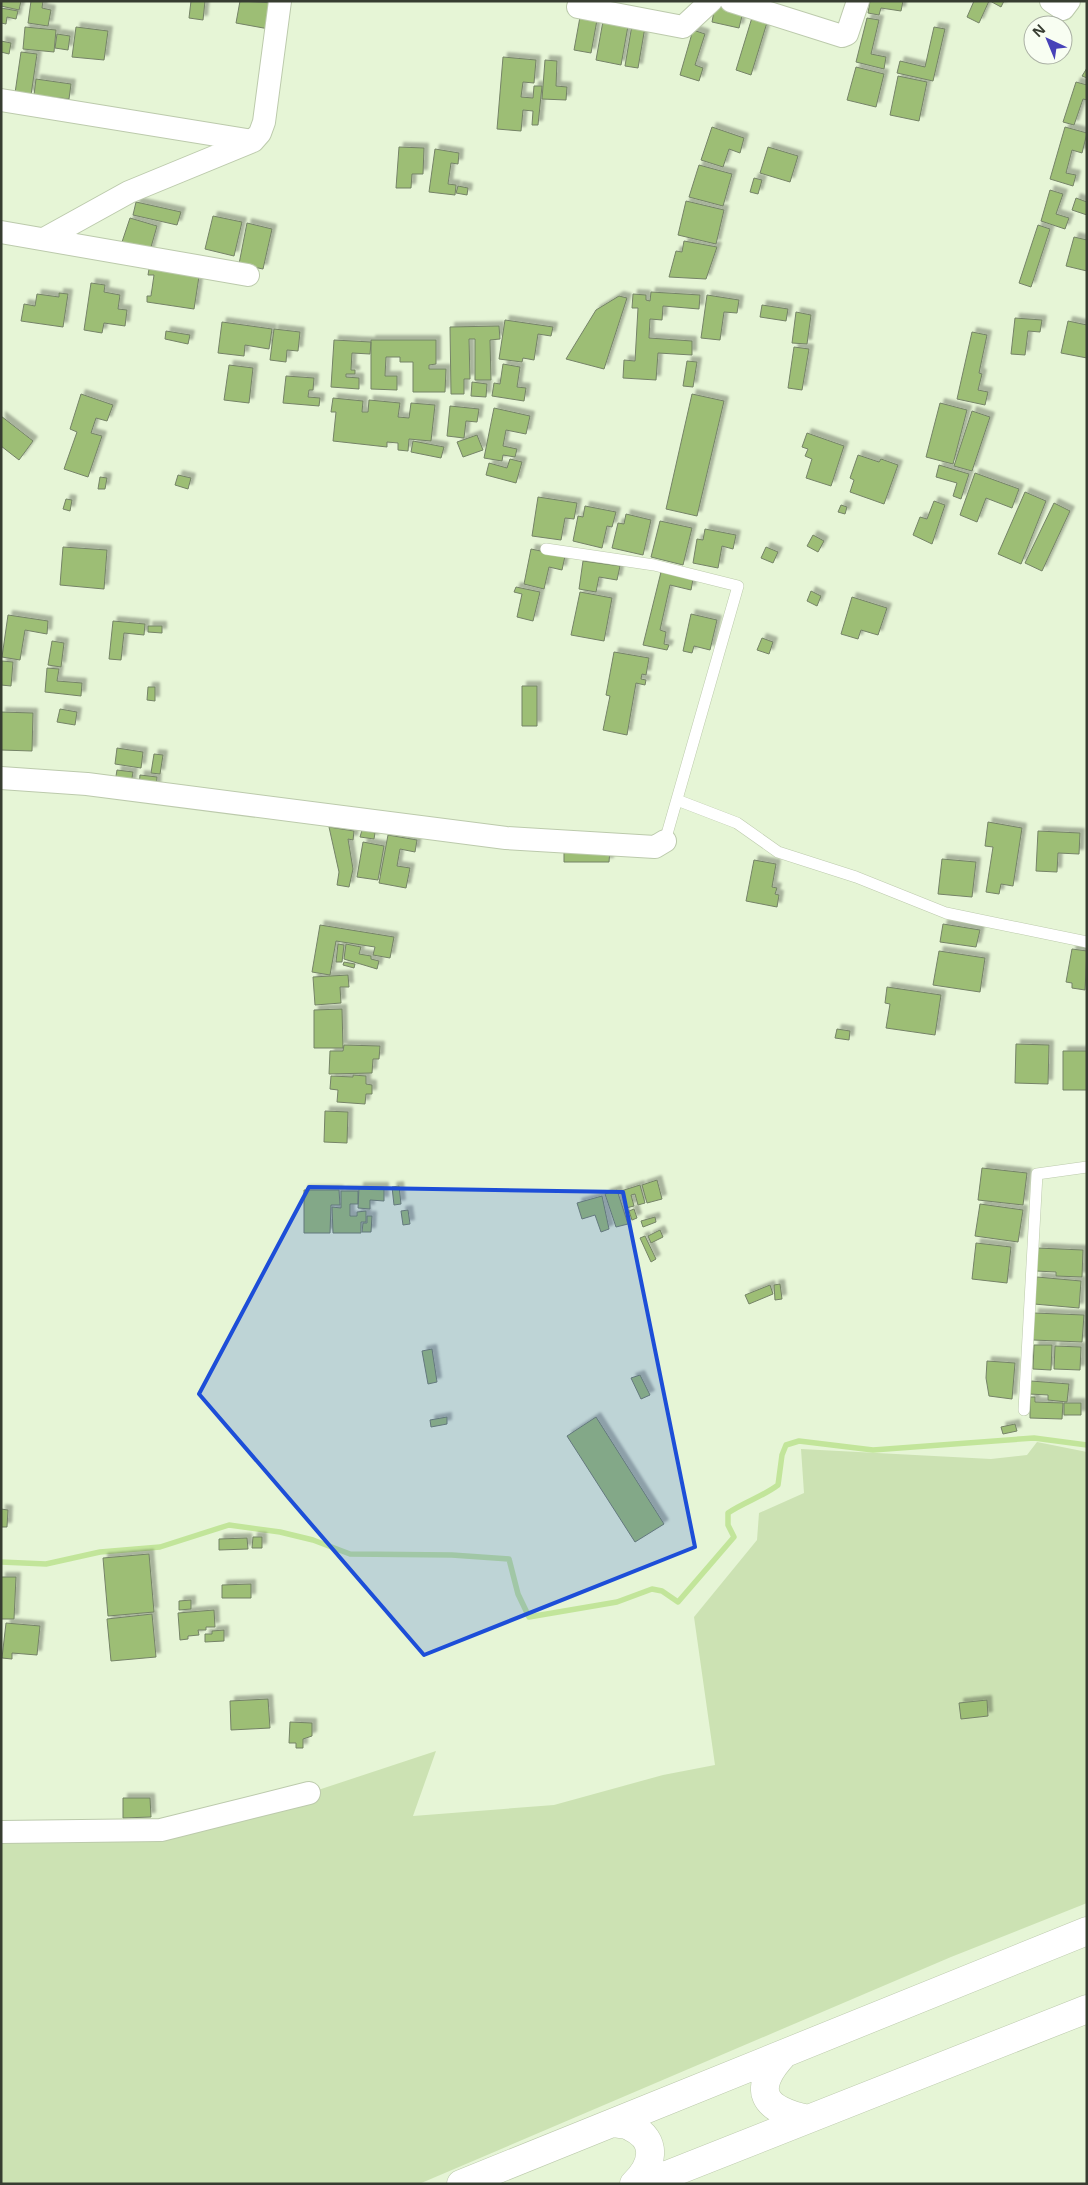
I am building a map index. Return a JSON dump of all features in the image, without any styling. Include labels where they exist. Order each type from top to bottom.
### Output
[{"type":"street","points":[[44,239],[129,192],[253,141],[260,133],[264,122],[280,1]]},
{"type":"street","points":[[578,7],[683,27],[711,1]]},
{"type":"street","points":[[732,1],[842,36],[847,34],[858,1]]},
{"type":"street","points":[[1051,1],[1063,9],[1069,1]]},
{"type":"street","points":[[1,100],[253,141]]},
{"type":"street","points":[[1,232],[32,239],[44,239],[248,275]]},
{"type":"street","points":[[1,778],[87,784],[506,838],[655,847],[665,841]]},
{"type":"street","points":[[1,1832],[161,1830],[309,1793]]},
{"type":"street","points":[[461,2184],[1087,1931]]},
{"type":"street","points":[[644,2184],[1087,2009]]},
{"type":"street","points":[[784,2054],[770,2069],[765,2082],[767,2096],[774,2108],[786,2114],[808,2119]]},
{"type":"street","points":[[612,2123],[631,2127],[644,2137],[651,2152],[649,2166],[634,2184]]},
{"type":"lane","points":[[546,549],[654,565],[738,586],[665,841]]},
{"type":"lane","points":[[676,800],[738,823],[778,852],[856,878],[946,913],[1087,942]]},
{"type":"lane","points":[[1024,1410],[1037,1174],[1087,1167]]},
{"type":"highlighted area","points":[[309,1187],[623,1192],[695,1547],[424,1655],[199,1394]]},
{"type":"green space","points":[[1037,1442],[1087,1452],[1087,1903],[951,1957],[419,2184],[1,2184],[1,1832],[161,1830],[309,1793],[436,1751],[413,1816],[554,1805],[663,1775],[715,1765],[694,1617],[757,1540],[759,1513],[804,1493],[801,1449],[991,1459],[1027,1455]]},
{"type":"building","points":[[1,1],[21,1],[19,10],[1,6]]},
{"type":"building","points":[[31,1],[43,1],[42,8],[51,10],[48,26],[28,23]]},
{"type":"building","points":[[191,1],[205,1],[203,20],[189,18]]},
{"type":"building","points":[[240,1],[274,3],[269,29],[236,23]]},
{"type":"building","points":[[870,1],[903,1],[901,11],[881,8],[879,15],[868,13]]},
{"type":"building","points":[[974,1],[989,1],[979,23],[967,17]]},
{"type":"building","points":[[990,1],[1004,1],[1001,7]]},
{"type":"building","points":[[715,6],[743,12],[739,28],[712,22]]},
{"type":"building","points":[[1,8],[18,11],[16,19],[7,17],[6,24],[1,23]]},
{"type":"building","points":[[754,11],[769,16],[751,75],[736,70]]},
{"type":"building","points":[[580,17],[597,20],[591,53],[574,50]]},
{"type":"building","points":[[867,18],[879,20],[871,54],[886,57],[884,69],[856,62]]},
{"type":"building","points":[[603,21],[628,26],[621,65],[596,60]]},
{"type":"building","points":[[632,25],[645,27],[638,68],[625,66]]},
{"type":"building","points":[[25,27],[56,30],[54,52],[23,49]]},
{"type":"building","points":[[76,27],[108,31],[104,60],[72,57]]},
{"type":"building","points":[[934,27],[945,29],[933,81],[897,73],[900,61],[925,67]]},
{"type":"building","points":[[693,30],[705,34],[695,65],[703,68],[699,81],[680,75]]},
{"type":"building","points":[[57,34],[70,36],[68,50],[55,48]]},
{"type":"building","points":[[1,41],[11,43],[9,54],[1,52]]},
{"type":"building","points":[[21,52],[37,54],[31,95],[15,93]]},
{"type":"building","points":[[503,57],[536,60],[534,83],[523,82],[521,97],[533,98],[534,86],[542,86],[538,125],[532,125],[533,111],[523,110],[521,131],[497,129]]},
{"type":"building","points":[[545,60],[557,61],[556,86],[567,87],[566,100],[542,99]]},
{"type":"building","points":[[856,67],[884,74],[876,107],[847,100]]},
{"type":"building","points":[[1087,68],[1087,78],[1082,76]]},
{"type":"building","points":[[898,76],[927,82],[919,121],[890,115]]},
{"type":"building","points":[[36,79],[71,84],[69,99],[34,95]]},
{"type":"building","points":[[1076,82],[1087,85],[1087,100],[1083,99],[1074,125],[1063,122]]},
{"type":"building","points":[[712,127],[744,138],[740,153],[729,149],[723,167],[701,160]]},
{"type":"building","points":[[1065,127],[1087,133],[1082,153],[1072,150],[1066,173],[1076,175],[1073,186],[1050,179]]},
{"type":"building","points":[[399,147],[424,148],[423,174],[412,174],[411,188],[396,188]]},
{"type":"building","points":[[768,147],[798,156],[790,182],[760,173]]},
{"type":"building","points":[[435,149],[459,153],[458,164],[451,163],[448,184],[456,185],[455,195],[429,192]]},
{"type":"building","points":[[699,165],[732,174],[723,206],[689,197]]},
{"type":"building","points":[[754,178],[762,180],[758,194],[750,192]]},
{"type":"building","points":[[458,186],[468,188],[467,195],[456,193]]},
{"type":"building","points":[[1050,190],[1063,194],[1056,214],[1069,218],[1065,229],[1041,221]]},
{"type":"building","points":[[1076,198],[1087,202],[1087,215],[1072,210]]},
{"type":"building","points":[[686,201],[724,210],[716,244],[678,235]]},
{"type":"building","points":[[136,202],[181,212],[177,225],[133,215]]},
{"type":"building","points":[[213,216],[242,222],[234,256],[205,249]]},
{"type":"building","points":[[130,218],[157,226],[149,254],[121,245]]},
{"type":"building","points":[[247,223],[272,229],[263,269],[239,264]]},
{"type":"building","points":[[1038,225],[1050,229],[1031,287],[1019,283]]},
{"type":"building","points":[[1074,237],[1087,240],[1087,271],[1066,266]]},
{"type":"building","points":[[684,241],[717,247],[706,279],[669,277],[676,251],[682,252]]},
{"type":"building","points":[[150,263],[200,270],[194,309],[147,302],[147,296],[151,296],[154,275],[148,275]]},
{"type":"building","points":[[91,283],[105,285],[104,292],[120,295],[118,309],[127,310],[125,326],[104,323],[102,333],[84,330]]},
{"type":"building","points":[[651,292],[700,295],[699,309],[663,306],[662,320],[650,319],[649,338],[692,341],[692,355],[658,353],[656,380],[623,378],[624,360],[635,361],[638,308],[632,308],[633,294],[646,295],[646,300],[650,301]]},
{"type":"building","points":[[59,293],[68,294],[63,327],[21,321],[24,304],[35,306],[37,294],[59,297]]},
{"type":"building","points":[[707,295],[739,300],[737,313],[724,312],[720,340],[701,338]]},
{"type":"building","points":[[619,296],[627,298],[604,369],[566,359],[596,310]]},
{"type":"building","points":[[762,305],[788,309],[786,321],[760,317]]},
{"type":"building","points":[[796,312],[811,315],[807,344],[792,343]]},
{"type":"building","points":[[1015,318],[1042,320],[1040,332],[1028,331],[1025,355],[1011,354]]},
{"type":"building","points":[[505,320],[553,327],[551,336],[538,334],[534,360],[523,358],[522,362],[499,359]]},
{"type":"building","points":[[1068,321],[1087,325],[1087,358],[1061,353]]},
{"type":"building","points":[[222,322],[272,329],[269,349],[245,345],[244,356],[218,353]]},
{"type":"building","points":[[499,326],[500,339],[490,340],[491,380],[475,380],[475,339],[469,339],[470,379],[464,379],[464,394],[451,394],[450,327]]},
{"type":"building","points":[[274,329],[300,332],[298,351],[287,350],[286,362],[270,360]]},
{"type":"building","points":[[166,331],[190,335],[188,344],[165,339]]},
{"type":"building","points":[[972,332],[987,335],[979,373],[982,374],[978,390],[988,392],[985,405],[957,399]]},
{"type":"building","points":[[334,340],[371,342],[370,354],[352,353],[351,370],[355,370],[355,374],[346,374],[346,377],[359,378],[359,389],[331,387]]},
{"type":"building","points":[[371,340],[436,340],[436,364],[429,365],[429,369],[446,369],[445,392],[413,392],[413,362],[400,362],[400,357],[386,357],[385,376],[397,376],[397,390],[371,389]]},
{"type":"building","points":[[794,347],[809,349],[802,390],[788,388]]},
{"type":"building","points":[[687,361],[697,362],[693,387],[683,386]]},
{"type":"building","points":[[503,364],[520,367],[517,387],[526,388],[524,401],[492,396],[494,383],[500,384]]},
{"type":"building","points":[[229,365],[253,368],[249,403],[224,400]]},
{"type":"building","points":[[286,376],[314,378],[313,390],[309,390],[308,397],[320,398],[319,406],[283,403]]},
{"type":"building","points":[[472,382],[487,384],[486,397],[471,396]]},
{"type":"building","points":[[81,394],[113,405],[107,421],[96,418],[91,433],[102,436],[88,477],[64,469],[77,432],[70,429]]},
{"type":"building","points":[[692,394],[724,401],[697,516],[666,509]]},
{"type":"building","points":[[333,398],[363,401],[362,412],[368,412],[369,400],[400,403],[398,417],[409,418],[411,403],[435,405],[431,441],[409,439],[408,451],[398,450],[398,443],[387,442],[387,447],[333,441],[336,412],[331,412]]},
{"type":"building","points":[[940,403],[967,410],[953,464],[926,457]]},
{"type":"building","points":[[450,406],[479,409],[477,422],[466,421],[464,438],[447,436]]},
{"type":"building","points":[[494,408],[530,416],[526,434],[506,430],[503,446],[517,449],[515,457],[503,455],[502,461],[484,458]]},
{"type":"building","points":[[972,411],[990,417],[972,471],[954,466]]},
{"type":"building","points":[[1,416],[33,441],[19,460],[1,446]]},
{"type":"building","points":[[807,433],[844,446],[831,486],[806,478],[812,459],[805,456],[808,449],[802,447]]},
{"type":"building","points":[[477,435],[483,450],[463,457],[457,442]]},
{"type":"building","points":[[413,441],[444,447],[441,458],[411,452]]},
{"type":"building","points":[[858,455],[879,462],[881,459],[898,465],[884,504],[850,492],[854,480],[850,478]]},
{"type":"building","points":[[510,459],[522,462],[516,483],[486,475],[489,463],[507,468]]},
{"type":"building","points":[[939,465],[969,474],[961,499],[953,496],[957,483],[936,477]]},
{"type":"building","points":[[975,473],[1019,489],[1012,508],[986,498],[977,522],[960,515]]},
{"type":"building","points":[[178,475],[191,478],[188,489],[175,485]]},
{"type":"building","points":[[100,477],[107,478],[105,489],[98,489]]},
{"type":"building","points":[[1025,492],[1046,501],[1021,564],[998,554]]},
{"type":"building","points":[[538,497],[577,503],[574,519],[565,518],[561,540],[532,536]]},
{"type":"building","points":[[66,499],[72,500],[70,511],[63,509]]},
{"type":"building","points":[[934,501],[945,505],[932,544],[913,535],[920,517],[927,519]]},
{"type":"building","points":[[1054,503],[1070,511],[1042,571],[1025,563]]},
{"type":"building","points":[[841,505],[847,507],[845,514],[838,512]]},
{"type":"building","points":[[585,506],[616,512],[612,527],[607,526],[602,548],[573,541],[578,516],[583,517]]},
{"type":"building","points":[[626,514],[651,520],[643,555],[612,548],[618,523],[624,524]]},
{"type":"building","points":[[660,521],[692,528],[683,565],[651,557]]},
{"type":"building","points":[[705,529],[736,535],[733,549],[722,546],[718,568],[693,563],[697,539],[703,540]]},
{"type":"building","points":[[813,535],[824,541],[818,552],[807,546]]},
{"type":"building","points":[[63,547],[107,550],[104,589],[60,585]]},
{"type":"building","points":[[766,547],[778,552],[773,563],[761,558]]},
{"type":"building","points":[[531,549],[565,556],[562,570],[549,567],[544,589],[524,584]]},
{"type":"building","points":[[583,561],[620,566],[617,580],[599,577],[596,592],[579,589]]},
{"type":"building","points":[[661,572],[693,579],[691,590],[670,585],[660,630],[666,632],[664,644],[669,645],[667,650],[643,645]]},
{"type":"building","points":[[516,587],[540,592],[533,621],[517,617],[522,594],[514,592]]},
{"type":"building","points":[[811,591],[821,596],[817,606],[807,601]]},
{"type":"building","points":[[580,592],[612,598],[604,641],[571,635]]},
{"type":"building","points":[[852,597],[887,608],[878,635],[861,630],[858,639],[841,634]]},
{"type":"building","points":[[691,614],[717,620],[710,650],[694,646],[692,653],[683,651]]},
{"type":"building","points":[[8,615],[48,621],[47,634],[25,630],[20,660],[2,657]]},
{"type":"building","points":[[113,621],[145,624],[144,635],[124,633],[121,660],[109,659]]},
{"type":"building","points":[[148,626],[162,626],[162,633],[148,632]]},
{"type":"building","points":[[762,638],[773,642],[769,654],[757,650]]},
{"type":"building","points":[[52,641],[64,643],[61,667],[48,665]]},
{"type":"building","points":[[614,652],[649,658],[646,675],[642,674],[641,679],[646,680],[645,685],[636,683],[627,735],[603,730],[610,696],[606,695]]},
{"type":"building","points":[[2,661],[13,662],[11,686],[1,685]]},
{"type":"building","points":[[47,668],[59,669],[57,681],[82,683],[81,696],[45,692]]},
{"type":"building","points":[[522,686],[537,686],[537,726],[522,726]]},
{"type":"building","points":[[148,687],[155,687],[155,701],[147,700]]},
{"type":"building","points":[[60,709],[77,712],[75,725],[57,722]]},
{"type":"building","points":[[1,712],[33,713],[32,751],[1,750]]},
{"type":"building","points":[[117,748],[143,752],[141,768],[115,764]]},
{"type":"building","points":[[154,754],[163,755],[160,774],[151,773]]},
{"type":"building","points":[[117,770],[133,772],[131,784],[115,782]]},
{"type":"building","points":[[140,775],[157,777],[156,788],[139,786]]},
{"type":"building","points":[[988,822],[1022,828],[1013,886],[1001,884],[999,894],[986,892],[993,847],[985,846]]},
{"type":"building","points":[[329,827],[354,831],[353,840],[348,839],[353,869],[349,887],[337,885],[339,872]]},
{"type":"building","points":[[362,830],[375,833],[374,839],[360,837]]},
{"type":"building","points":[[1038,831],[1080,833],[1079,854],[1058,853],[1057,872],[1036,871]]},
{"type":"building","points":[[388,835],[417,840],[415,852],[400,849],[397,866],[410,868],[406,888],[379,883]]},
{"type":"building","points":[[363,842],[384,846],[378,880],[357,877]]},
{"type":"building","points":[[564,850],[610,850],[609,862],[564,862]]},
{"type":"building","points":[[942,859],[976,862],[972,897],[938,894]]},
{"type":"building","points":[[754,860],[776,864],[772,887],[777,888],[775,894],[779,895],[777,907],[746,901]]},
{"type":"building","points":[[943,924],[980,930],[976,947],[940,942]]},
{"type":"building","points":[[320,925],[394,937],[390,958],[373,955],[375,947],[336,941],[330,975],[312,972]]},
{"type":"building","points":[[338,944],[344,945],[342,962],[336,962]]},
{"type":"building","points":[[346,944],[361,947],[359,954],[371,956],[371,959],[379,961],[377,969],[344,959]]},
{"type":"building","points":[[1072,949],[1087,951],[1085,990],[1072,988],[1072,983],[1066,982]]},
{"type":"building","points":[[939,951],[985,958],[980,992],[933,985]]},
{"type":"building","points":[[344,962],[355,964],[354,968],[343,965]]},
{"type":"building","points":[[348,975],[349,987],[340,987],[341,1003],[315,1005],[313,977]]},
{"type":"building","points":[[887,987],[941,995],[935,1035],[886,1028],[890,1004],[885,1003]]},
{"type":"building","points":[[342,1009],[343,1048],[314,1048],[314,1010]]},
{"type":"building","points":[[837,1029],[850,1031],[849,1040],[835,1038]]},
{"type":"building","points":[[1016,1044],[1049,1045],[1048,1084],[1015,1083]]},
{"type":"building","points":[[344,1045],[380,1046],[379,1059],[373,1059],[372,1073],[329,1074],[330,1051],[343,1051]]},
{"type":"building","points":[[1063,1051],[1087,1051],[1087,1090],[1063,1090]]},
{"type":"building","points":[[353,1075],[366,1076],[366,1084],[372,1085],[372,1094],[366,1094],[365,1104],[337,1102],[338,1090],[330,1089],[331,1076],[353,1077]]},
{"type":"building","points":[[325,1111],[348,1112],[347,1143],[324,1142]]},
{"type":"building","points":[[982,1168],[1027,1173],[1023,1205],[978,1200]]},
{"type":"building","points":[[657,1180],[662,1199],[647,1203],[642,1185]]},
{"type":"building","points":[[640,1185],[645,1203],[638,1205],[635,1194],[631,1195],[634,1206],[626,1208],[621,1191]]},
{"type":"building","points":[[399,1186],[401,1204],[394,1205],[392,1187]]},
{"type":"building","points":[[359,1187],[384,1187],[384,1201],[370,1200],[370,1209],[358,1208]]},
{"type":"building","points":[[304,1190],[339,1190],[340,1205],[331,1205],[330,1233],[304,1233]]},
{"type":"building","points":[[617,1190],[628,1224],[616,1227],[605,1194]]},
{"type":"building","points":[[341,1191],[358,1191],[358,1204],[350,1204],[350,1216],[357,1216],[357,1212],[366,1211],[366,1222],[361,1222],[361,1233],[333,1233],[332,1207],[341,1208]]},
{"type":"building","points":[[602,1196],[609,1229],[601,1232],[595,1215],[582,1219],[577,1203]]},
{"type":"building","points":[[980,1204],[1023,1210],[1018,1242],[975,1236]]},
{"type":"building","points":[[634,1209],[637,1218],[632,1220],[629,1211]]},
{"type":"building","points":[[408,1210],[410,1224],[403,1225],[401,1211]]},
{"type":"building","points":[[367,1216],[372,1216],[371,1232],[362,1232],[363,1223],[367,1223]]},
{"type":"building","points":[[655,1217],[656,1222],[643,1227],[641,1221]]},
{"type":"building","points":[[660,1230],[663,1237],[651,1243],[648,1236]]},
{"type":"building","points":[[645,1236],[656,1259],[651,1262],[640,1238]]},
{"type":"building","points":[[976,1243],[1011,1247],[1007,1283],[972,1279]]},
{"type":"building","points":[[1037,1248],[1083,1250],[1082,1277],[1056,1276],[1056,1272],[1036,1271]]},
{"type":"building","points":[[1037,1277],[1081,1281],[1079,1308],[1034,1304]]},
{"type":"building","points":[[780,1284],[782,1299],[775,1300],[774,1285]]},
{"type":"building","points":[[770,1285],[773,1294],[749,1304],[745,1295]]},
{"type":"building","points":[[1034,1313],[1084,1315],[1082,1342],[1033,1340]]},
{"type":"building","points":[[1034,1345],[1052,1345],[1051,1370],[1033,1369]]},
{"type":"building","points":[[1055,1346],[1081,1347],[1080,1370],[1054,1369]]},
{"type":"building","points":[[432,1349],[437,1382],[428,1384],[422,1351]]},
{"type":"building","points":[[987,1361],[1015,1363],[1012,1399],[989,1396],[986,1378]]},
{"type":"building","points":[[640,1375],[650,1395],[641,1399],[631,1378]]},
{"type":"building","points":[[1031,1381],[1069,1384],[1067,1402],[1048,1400],[1048,1395],[1029,1394]]},
{"type":"building","points":[[1030,1397],[1035,1397],[1035,1402],[1063,1403],[1062,1419],[1030,1418]]},
{"type":"building","points":[[1064,1403],[1081,1403],[1081,1415],[1064,1415]]},
{"type":"building","points":[[447,1417],[447,1424],[431,1427],[430,1420]]},
{"type":"building","points":[[596,1417],[664,1524],[635,1542],[567,1436]]},
{"type":"building","points":[[1015,1424],[1017,1431],[1003,1434],[1001,1427]]},
{"type":"building","points":[[1,1509],[8,1510],[7,1527],[1,1527]]},
{"type":"building","points":[[253,1537],[262,1537],[262,1548],[252,1548]]},
{"type":"building","points":[[247,1538],[248,1549],[219,1550],[219,1539]]},
{"type":"building","points":[[149,1554],[154,1612],[108,1616],[103,1558]]},
{"type":"building","points":[[1,1577],[16,1577],[14,1619],[1,1619]]},
{"type":"building","points":[[251,1584],[251,1598],[222,1598],[222,1585]]},
{"type":"building","points":[[191,1600],[191,1609],[179,1610],[179,1601]]},
{"type":"building","points":[[214,1610],[215,1627],[206,1627],[206,1630],[198,1630],[199,1635],[188,1636],[188,1639],[180,1640],[178,1613]]},
{"type":"building","points":[[152,1614],[156,1657],[111,1661],[107,1619]]},
{"type":"building","points":[[6,1623],[40,1626],[37,1655],[12,1653],[12,1659],[2,1658]]},
{"type":"building","points":[[224,1630],[224,1641],[205,1642],[205,1634]]},
{"type":"building","points":[[268,1699],[270,1728],[231,1730],[230,1701]]},
{"type":"building","points":[[987,1700],[988,1716],[961,1719],[959,1703]]},
{"type":"building","points":[[290,1722],[312,1723],[312,1736],[303,1739],[303,1748],[296,1748],[296,1743],[289,1743]]},
{"type":"building","points":[[123,1798],[150,1798],[151,1817],[123,1818]]},
{"type":"waterway","points":[[1,1562],[46,1564],[100,1552],[160,1547],[229,1525],[280,1532],[313,1540],[350,1554],[452,1555],[509,1559],[518,1594],[529,1617],[617,1602],[652,1589],[662,1591],[678,1602],[734,1537],[728,1525],[728,1513],[778,1485],[782,1455],[786,1445],[799,1441],[873,1450],[1034,1438],[1087,1445]]}]
